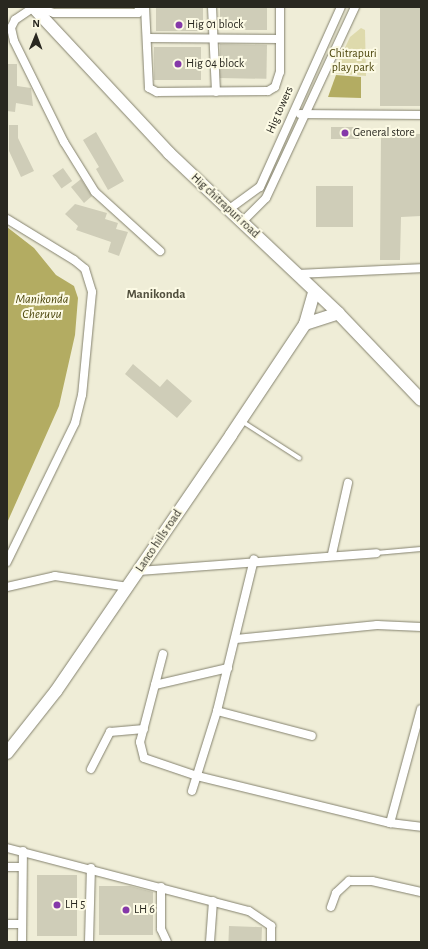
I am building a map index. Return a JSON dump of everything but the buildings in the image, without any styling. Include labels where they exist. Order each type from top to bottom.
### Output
[{"type":"street","points":[[139,7],[138,12],[70,13],[54,13],[39,7],[15,20],[11,28],[14,41],[64,142],[95,192],[160,251]]},
{"type":"street","name":"Hig chitrapuri road","points":[[39,7],[169,153],[241,223],[338,313],[421,400]]},
{"type":"street","points":[[145,7],[152,92],[268,91],[275,86],[280,72],[280,7]]},
{"type":"street","points":[[212,7],[216,92]]},
{"type":"street","points":[[241,223],[266,198],[355,7]]},
{"type":"street","points":[[338,8],[344,28]]},
{"type":"street","name":"Hig towers","points":[[228,210],[260,187],[338,8]]},
{"type":"street","points":[[147,38],[280,39]]},
{"type":"street","points":[[293,110],[304,116],[421,114]]},
{"type":"street","points":[[7,219],[74,260],[84,270],[92,292],[82,395],[75,423],[7,562]]},
{"type":"street","points":[[296,274],[421,268]]},
{"type":"street","name":"Lanco hills road","points":[[7,753],[128,587],[305,324],[314,292]]},
{"type":"street","points":[[305,324],[338,313]]},
{"type":"street","points":[[332,554],[348,483]]},
{"type":"street","points":[[139,571],[254,559],[376,553]]},
{"type":"street","points":[[192,791],[217,711],[254,559]]},
{"type":"street","points":[[7,587],[55,576],[128,587]]},
{"type":"street","points":[[236,638],[377,625],[421,627]]},
{"type":"street","points":[[163,654],[140,749],[144,758],[197,776],[390,823],[421,827]]},
{"type":"street","points":[[155,685],[228,668]]},
{"type":"street","points":[[390,823],[421,709]]},
{"type":"street","points":[[217,711],[312,736]]},
{"type":"street","points":[[90,769],[110,732],[144,729]]},
{"type":"street","points":[[7,848],[91,868],[249,911],[267,920],[271,926],[271,942]]},
{"type":"street","points":[[22,942],[23,851]]},
{"type":"street","points":[[7,867],[22,868]]},
{"type":"street","points":[[89,942],[91,868]]},
{"type":"street","points":[[331,907],[336,893],[349,881],[372,881],[421,892]]},
{"type":"street","points":[[161,887],[161,929],[167,942]]},
{"type":"street","points":[[210,942],[213,901]]},
{"type":"street","points":[[7,924],[22,924]]},
{"type":"lane","points":[[241,420],[299,458]]},
{"type":"lane","points":[[376,553],[421,549]]},
{"type":"green space","name":"Chitrapuri play park","points":[[361,28],[365,30],[366,76],[333,73],[350,37]]},
{"type":"water","points":[[336,75],[361,77],[361,98],[328,97]]},
{"type":"water","name":"Manikonda Cheruvu","points":[[7,227],[34,248],[56,275],[74,286],[78,298],[75,335],[59,406],[7,523]]},
{"type":"place","name":"Hig 01 block","points":[[179,25]]},
{"type":"place","name":"Hig 04 block","points":[[178,64]]},
{"type":"place","name":"General store","points":[[345,133]]},
{"type":"place","name":"LH 5","points":[[57,905]]},
{"type":"place","name":"LH 6","points":[[126,910]]},
{"type":"district","name":"Manikonda","points":[[156,295]]}]
